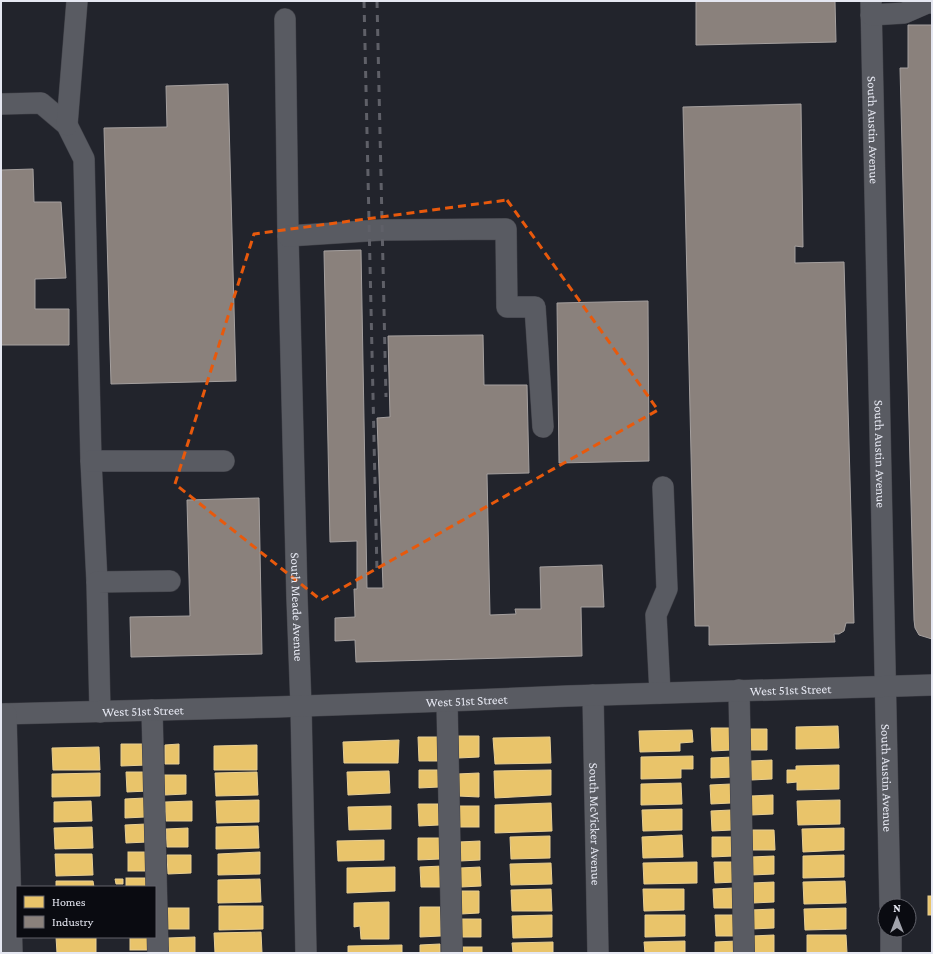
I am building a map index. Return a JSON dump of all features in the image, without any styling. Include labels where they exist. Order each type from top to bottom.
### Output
[{"type":"street","points":[[67,125],[77,1]]},
{"type":"street","points":[[871,8],[904,13],[927,3],[932,3]]},
{"type":"street","name":"South Austin Avenue","points":[[871,8],[890,898]]},
{"type":"street","name":"South Meade Avenue","points":[[285,19],[288,236],[301,706],[306,953]]},
{"type":"street","points":[[1,104],[41,103],[67,125],[84,159],[91,461],[97,582],[100,712]]},
{"type":"street","points":[[288,236],[382,230],[506,228],[507,308],[535,306],[543,427]]},
{"type":"street","points":[[91,461],[224,460]]},
{"type":"street","points":[[660,693],[656,614],[667,589],[664,488]]},
{"type":"street","points":[[97,582],[170,580]]},
{"type":"street","name":"West 51st Street","points":[[4,714],[447,702],[593,695],[932,685]]},
{"type":"street","points":[[739,690],[744,953]]},
{"type":"street","name":"South McVicker Avenue","points":[[593,695],[598,953]]},
{"type":"street","points":[[447,702],[452,953]]},
{"type":"street","points":[[152,710],[158,953]]},
{"type":"street","points":[[4,714],[12,953]]},
{"type":"street","points":[[891,938],[891,953]]},
{"type":"highlighted area","points":[[507,200],[658,410],[321,600],[175,484],[254,234]]},
{"type":"building: Homes","points":[[838,726],[839,748],[796,749],[796,727]]},
{"type":"building: Homes","points":[[711,728],[730,728],[731,750],[712,751]]},
{"type":"building: Homes","points":[[749,729],[767,729],[767,750],[750,750]]},
{"type":"building: Homes","points":[[692,730],[693,742],[680,743],[680,751],[640,752],[639,731]]},
{"type":"building: Homes","points":[[457,736],[479,736],[479,757],[458,758]]},
{"type":"building: Homes","points":[[418,737],[439,737],[440,761],[419,761]]},
{"type":"building: Homes","points":[[550,737],[551,763],[495,764],[493,738]]},
{"type":"building: Homes","points":[[399,740],[398,763],[344,763],[343,742]]},
{"type":"building: Homes","points":[[121,744],[147,744],[147,765],[121,766]]},
{"type":"building: Homes","points":[[179,744],[179,764],[165,764],[165,745]]},
{"type":"building: Homes","points":[[257,745],[257,770],[214,770],[214,746]]},
{"type":"building: Homes","points":[[99,747],[100,770],[53,770],[52,748]]},
{"type":"building: Homes","points":[[693,756],[693,769],[681,769],[681,778],[641,779],[641,757]]},
{"type":"building: Homes","points":[[733,757],[733,777],[711,778],[711,758]]},
{"type":"building: Homes","points":[[772,760],[772,779],[751,780],[751,761]]},
{"type":"building: Homes","points":[[839,765],[839,789],[797,790],[797,782],[787,783],[787,770],[796,770],[796,766]]},
{"type":"building: Homes","points":[[419,770],[438,770],[439,787],[419,788]]},
{"type":"building: Homes","points":[[551,770],[551,795],[495,798],[494,771]]},
{"type":"building: Homes","points":[[389,771],[390,793],[348,795],[347,772]]},
{"type":"building: Homes","points":[[126,772],[148,772],[148,791],[127,792]]},
{"type":"building: Homes","points":[[257,772],[258,795],[216,796],[215,773]]},
{"type":"building: Homes","points":[[100,773],[100,796],[52,797],[52,774]]},
{"type":"building: Homes","points":[[479,773],[479,797],[458,796],[457,774]]},
{"type":"building: Homes","points":[[164,775],[186,775],[186,794],[165,795]]},
{"type":"building: Homes","points":[[681,783],[682,804],[641,805],[641,784]]},
{"type":"building: Homes","points":[[731,784],[731,803],[711,804],[710,785]]},
{"type":"building: Homes","points":[[773,795],[773,814],[751,815],[751,796]]},
{"type":"building: Homes","points":[[145,798],[145,817],[125,818],[125,799]]},
{"type":"building: Homes","points":[[259,800],[259,822],[217,823],[216,801]]},
{"type":"building: Homes","points":[[840,800],[840,824],[798,825],[797,801]]},
{"type":"building: Homes","points":[[91,801],[92,821],[54,822],[54,802]]},
{"type":"building: Homes","points":[[192,801],[192,821],[166,821],[165,802]]},
{"type":"building: Homes","points":[[551,803],[552,831],[495,833],[495,805]]},
{"type":"building: Homes","points":[[418,804],[438,804],[439,825],[419,826]]},
{"type":"building: Homes","points":[[391,806],[391,829],[349,830],[348,807]]},
{"type":"building: Homes","points":[[459,806],[479,806],[479,827],[459,827]]},
{"type":"building: Homes","points":[[682,809],[682,830],[643,831],[642,810]]},
{"type":"building: Homes","points":[[731,810],[732,830],[712,831],[711,811]]},
{"type":"building: Homes","points":[[146,824],[147,842],[126,843],[125,825]]},
{"type":"building: Homes","points":[[258,826],[259,848],[216,849],[216,827]]},
{"type":"building: Homes","points":[[92,827],[93,848],[55,849],[54,828]]},
{"type":"building: Homes","points":[[188,828],[188,847],[167,847],[166,829]]},
{"type":"building: Homes","points":[[844,828],[844,850],[803,852],[802,829]]},
{"type":"building: Homes","points":[[751,830],[774,830],[775,850],[751,850]]},
{"type":"building: Homes","points":[[682,835],[683,857],[643,858],[642,837]]},
{"type":"building: Homes","points":[[550,836],[550,858],[511,859],[510,837]]},
{"type":"building: Homes","points":[[712,837],[733,837],[733,856],[712,857]]},
{"type":"building: Homes","points":[[418,838],[440,838],[440,859],[418,860]]},
{"type":"building: Homes","points":[[384,840],[384,860],[338,861],[337,841]]},
{"type":"building: Homes","points":[[480,841],[480,860],[460,861],[459,842]]},
{"type":"building: Homes","points":[[128,852],[149,852],[149,871],[128,871]]},
{"type":"building: Homes","points":[[260,852],[260,874],[218,875],[218,854]]},
{"type":"building: Homes","points":[[55,854],[92,854],[93,875],[56,876]]},
{"type":"building: Homes","points":[[167,855],[191,855],[191,873],[168,874]]},
{"type":"building: Homes","points":[[844,855],[844,877],[803,878],[803,856]]},
{"type":"building: Homes","points":[[774,856],[774,874],[751,875],[751,857]]},
{"type":"building: Homes","points":[[697,862],[697,883],[644,884],[643,863]]},
{"type":"building: Homes","points":[[714,862],[735,862],[735,882],[715,883]]},
{"type":"building: Homes","points":[[551,863],[552,884],[511,885],[510,864]]},
{"type":"building: Homes","points":[[443,866],[443,887],[421,887],[420,867]]},
{"type":"building: Homes","points":[[395,867],[395,891],[347,893],[347,868]]},
{"type":"building: Homes","points":[[480,867],[481,886],[461,887],[460,868]]},
{"type":"building: Homes","points":[[126,878],[150,878],[150,886],[126,886]]},
{"type":"building: Homes","points":[[115,879],[123,879],[123,884],[116,884]]},
{"type":"building: Homes","points":[[260,879],[261,902],[218,903],[218,880]]},
{"type":"building: Homes","points":[[56,881],[93,881],[94,886],[56,886]]},
{"type":"building: Homes","points":[[845,881],[846,903],[804,904],[803,882]]},
{"type":"building: Homes","points":[[774,882],[774,902],[753,903],[752,883]]},
{"type":"building: Homes","points":[[734,888],[735,908],[714,908],[713,889]]},
{"type":"building: Homes","points":[[551,889],[552,911],[512,911],[511,890]]},
{"type":"building: Homes","points":[[643,889],[684,889],[684,910],[644,911]]},
{"type":"building: Homes","points":[[460,891],[479,891],[479,913],[461,914]]},
{"type":"building: Homes","points":[[928,896],[932,896],[932,915],[928,915]]},
{"type":"building: Homes","points":[[389,902],[389,939],[361,939],[360,926],[354,927],[354,903]]},
{"type":"building: Homes","points":[[219,906],[263,906],[263,929],[219,930]]},
{"type":"building: Homes","points":[[420,907],[440,907],[441,936],[420,937]]},
{"type":"building: Homes","points":[[166,908],[189,908],[189,929],[166,929]]},
{"type":"building: Homes","points":[[846,908],[846,929],[805,930],[804,909]]},
{"type":"building: Homes","points":[[774,909],[774,928],[752,929],[751,910]]},
{"type":"building: Homes","points":[[552,915],[552,937],[513,938],[512,916]]},
{"type":"building: Homes","points":[[645,915],[685,915],[685,936],[645,937]]},
{"type":"building: Homes","points":[[715,915],[737,915],[738,936],[716,936]]},
{"type":"building: Homes","points":[[460,919],[481,919],[481,937],[461,937]]},
{"type":"building: Homes","points":[[261,932],[262,953],[215,953],[214,933]]},
{"type":"building: Homes","points":[[774,935],[774,953],[752,953],[752,936]]},
{"type":"building: Homes","points":[[807,935],[846,935],[847,953],[807,953]]},
{"type":"building: Homes","points":[[195,937],[195,953],[169,953],[168,938]]},
{"type":"building: Homes","points":[[56,938],[96,938],[96,953],[57,953]]},
{"type":"building: Homes","points":[[130,938],[151,938],[151,950],[130,950]]},
{"type":"building: Homes","points":[[685,941],[685,953],[645,953],[644,942]]},
{"type":"building: Homes","points":[[737,941],[738,953],[715,953],[715,942]]},
{"type":"building: Homes","points":[[553,942],[553,953],[513,953],[512,943]]},
{"type":"building: Homes","points":[[440,944],[440,953],[420,953],[420,945]]},
{"type":"building: Homes","points":[[402,945],[402,953],[348,953],[348,946]]},
{"type":"building: Homes","points":[[461,947],[482,947],[482,953],[461,953]]},
{"type":"building: Industry","points":[[696,1],[835,1],[836,42],[696,45]]},
{"type":"building: Industry","points":[[908,25],[932,25],[932,639],[919,635],[915,628],[914,620],[900,68],[908,68]]},
{"type":"building: Industry","points":[[228,84],[236,381],[111,384],[104,128],[167,127],[166,86]]},
{"type":"building: Industry","points":[[801,104],[803,247],[795,246],[795,263],[844,262],[854,623],[846,623],[844,631],[839,634],[834,634],[835,642],[709,645],[709,626],[695,626],[683,107]]},
{"type":"building: Industry","points":[[33,169],[34,202],[61,202],[66,278],[35,279],[35,309],[69,309],[69,345],[1,345],[1,170]]},
{"type":"building: Industry","points":[[361,250],[367,588],[383,588],[377,418],[390,417],[388,336],[483,335],[484,385],[527,385],[529,473],[487,474],[490,615],[516,614],[515,609],[541,609],[540,567],[602,565],[604,607],[581,607],[582,656],[356,662],[355,640],[335,641],[335,618],[355,617],[354,589],[357,589],[357,541],[330,542],[324,251]]},
{"type":"building: Industry","points":[[648,301],[649,461],[559,463],[557,303]]},
{"type":"building: Industry","points":[[259,498],[262,654],[131,657],[130,617],[190,616],[187,500]]},
{"type":"railway","points":[[364,1],[377,571]]},
{"type":"railway","points":[[377,1],[386,397]]}]
